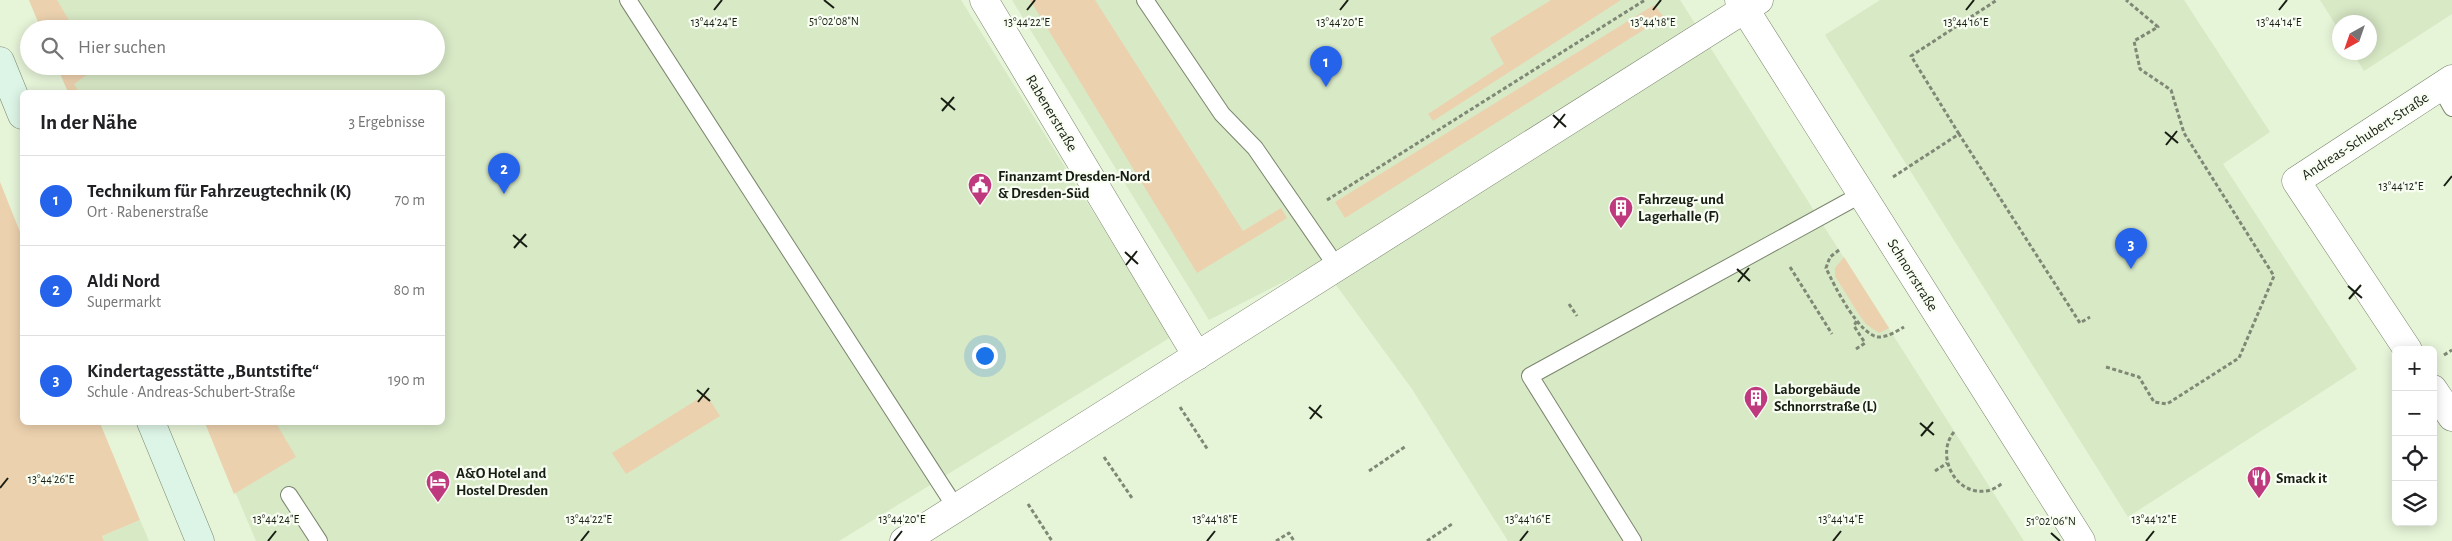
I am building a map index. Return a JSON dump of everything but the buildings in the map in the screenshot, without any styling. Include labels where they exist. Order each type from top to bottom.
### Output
[{"type":"main road","points":[[0,61],[20,110]]},
{"type":"main road","points":[[152,425],[200,541]]},
{"type":"street","name":"Rabenerstraße","points":[[984,0],[1197,356]]},
{"type":"street","points":[[904,541],[1337,267],[1747,3]]},
{"type":"street","name":"Schnorrstraße","points":[[1747,3],[1862,194],[2081,541]]},
{"type":"street","name":"Andreas-Schubert-Straße","points":[[2405,346],[2296,180],[2448,92]]},
{"type":"street","points":[[2434,391],[2452,417]]},
{"type":"lane","points":[[628,0],[956,508]]},
{"type":"lane","points":[[1145,0],[1222,114],[1255,148],[1337,267]]},
{"type":"lane","points":[[1633,541],[1530,376],[1862,194]]},
{"type":"lane","points":[[289,494],[319,541]]},
{"type":"path","points":[[1301,216],[1645,0]]},
{"type":"path","points":[[1997,0],[1911,56],[2080,323],[2090,317]]},
{"type":"path","points":[[2106,367],[2138,377],[2154,402],[2167,404],[2239,358],[2274,276],[2184,133],[2171,90],[2140,69],[2134,41],[2158,27],[2126,0]]},
{"type":"path","points":[[1862,194],[1907,169],[1959,134]]},
{"type":"path","points":[[1839,250],[1830,257],[1826,268],[1857,320],[1873,335],[1881,337],[1892,334],[1935,309]]},
{"type":"path","points":[[1795,276],[1832,334]]},
{"type":"path","points":[[1856,349],[1865,343],[1854,326],[1857,320]]},
{"type":"path","points":[[1162,378],[1208,450]]},
{"type":"path","points":[[1084,428],[1132,498]]},
{"type":"path","points":[[1954,432],[1946,449],[1947,463],[1951,472],[1968,489],[1984,492],[2034,465]]},
{"type":"path","points":[[1369,471],[1406,446]]},
{"type":"path","points":[[1935,472],[1947,463]]},
{"type":"path","points":[[1009,475],[1052,541]]},
{"type":"path","points":[[1427,541],[1452,524]]},
{"type":"path","points":[[1276,541],[1289,533],[1294,541]]},
{"type":"shaded area","points":[[29,0],[961,0],[1171,337],[839,541],[256,541],[207,425],[445,425],[445,90],[67,90],[61,75],[445,75],[445,20],[37,20]]},
{"type":"shaded area","points":[[29,0],[57,0],[69,20],[37,20]]},
{"type":"shaded area","points":[[1012,0],[1680,0],[2024,541],[1508,541],[1412,389],[1320,263],[1209,320]]},
{"type":"shaded area","points":[[1030,0],[1095,0],[1243,231],[1281,208],[1287,218],[1197,273]]},
{"type":"shaded area","points":[[1551,0],[1621,0],[1433,121],[1428,114],[1504,64],[1490,38]]},
{"type":"shaded area","points":[[1880,0],[2184,0],[2270,132],[2223,164],[2357,369],[2128,517],[1825,35]]},
{"type":"shaded area","points":[[2320,0],[2452,0],[2452,14],[2364,71],[2357,60],[2377,60],[2377,15],[2332,15],[2332,19]]},
{"type":"shaded area","points":[[1654,5],[1664,17],[1345,218],[1335,202]]},
{"type":"shaded area","points":[[61,75],[86,75],[74,84],[78,90],[67,90]]},
{"type":"shaded area","points":[[0,182],[20,232],[20,425],[101,425],[140,520],[102,536],[104,541],[0,541]]},
{"type":"shaded area","points":[[1844,257],[1889,328],[1879,333],[1866,324],[1858,313],[1835,276],[1835,268]]},
{"type":"shaded area","points":[[706,394],[720,416],[626,474],[612,453]]},
{"type":"shaded area","points":[[206,425],[277,425],[296,457],[234,494]]},
{"type":"shaded area","points":[[140,520],[149,541],[104,541],[102,536]]},
{"type":"place","name":"Technikum für Fahrzeugtechnik (K)","points":[[1326,87]]},
{"type":"place","name":"Aldi Nord","points":[[504,194]]},
{"type":"place","name":"Finanzamt Dresden-Nord & Dresden-Süd","points":[[980,206]]},
{"type":"place","name":"Fahrzeug- und Lagerhalle (F)","points":[[1621,229]]},
{"type":"place","name":"Kindertagesstätte „Buntstifte“","points":[[2131,269]]},
{"type":"place","name":"Laborgebäude Schnorrstraße (L)","points":[[1756,419]]},
{"type":"place","name":"Smack it","points":[[2259,499]]},
{"type":"place","name":"A&O Hotel and Hostel Dresden","points":[[438,503]]}]
